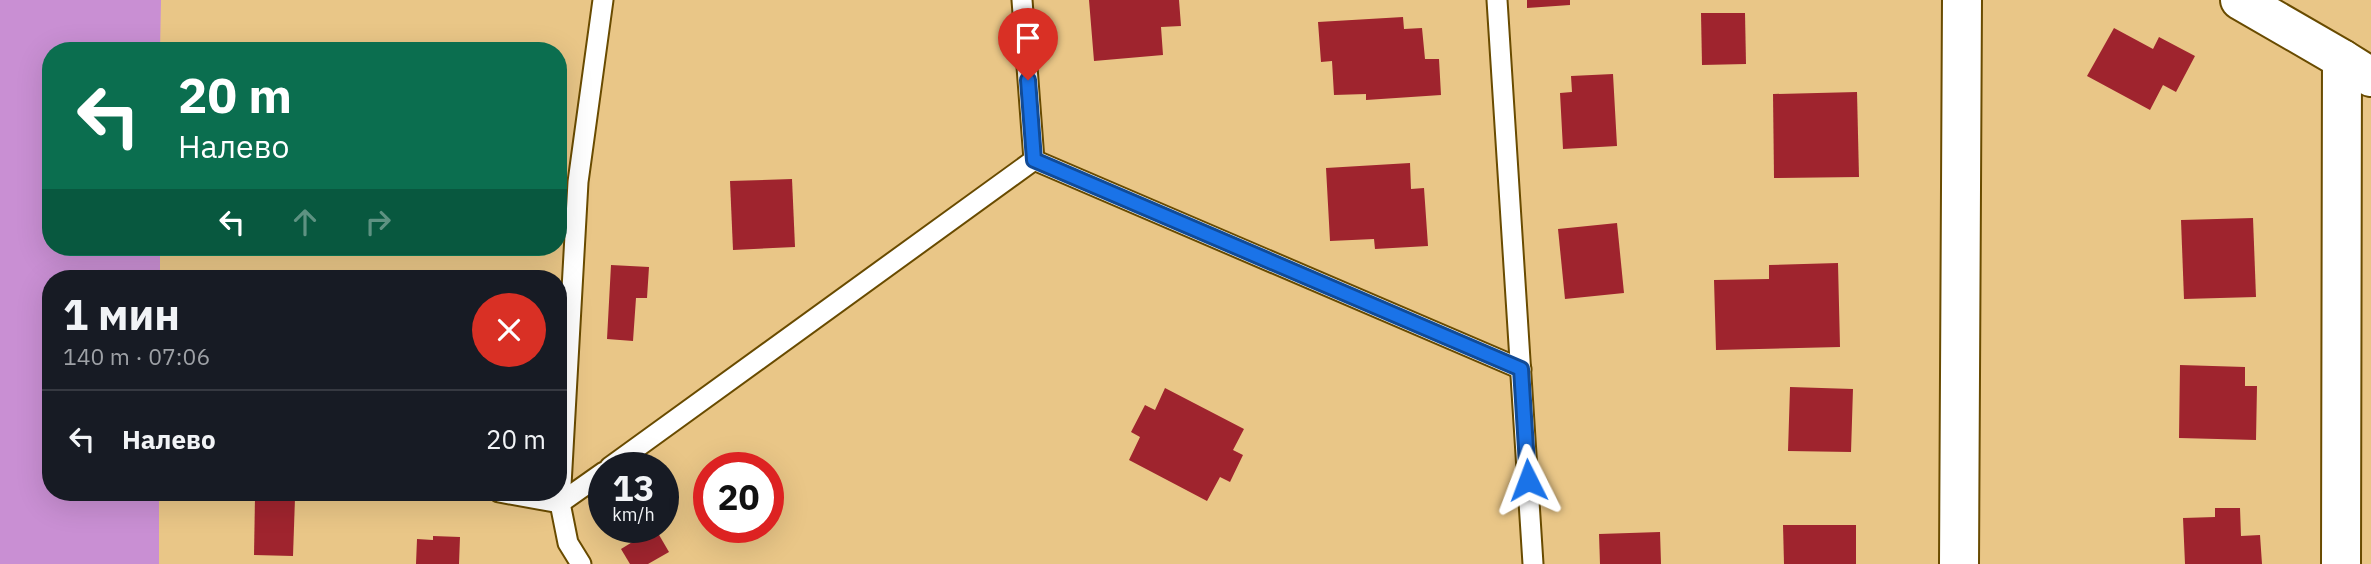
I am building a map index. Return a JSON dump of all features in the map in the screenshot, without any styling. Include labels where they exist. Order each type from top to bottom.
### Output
[{"type":"street","points":[[1959,564],[1962,0]]},
{"type":"street","points":[[2240,0],[2356,68],[2341,564]]},
{"type":"lane","points":[[567,390],[578,182],[603,0]]},
{"type":"lane","points":[[1022,0],[1034,160]]},
{"type":"lane","points":[[1497,0],[1533,564]]},
{"type":"lane","points":[[1034,160],[1521,369]]},
{"type":"lane","points":[[631,452],[1034,160]]},
{"type":"lane","points":[[567,499],[588,484]]},
{"type":"lane","points":[[550,501],[564,501]]},
{"type":"lane","points":[[561,503],[568,543],[580,564]]},
{"type":"shaded area","points":[[0,0],[161,0],[160,42],[42,42],[42,256],[160,256],[160,270],[42,270],[42,501],[159,501],[159,564],[0,564]]},
{"type":"building","points":[[1089,0],[1179,0],[1181,26],[1161,27],[1163,55],[1094,61]]},
{"type":"building","points":[[1527,0],[1570,0],[1570,5],[1527,8]]},
{"type":"building","points":[[1701,13],[1745,13],[1746,64],[1702,65]]},
{"type":"building","points":[[1403,17],[1404,29],[1422,28],[1425,59],[1439,59],[1441,95],[1366,100],[1366,94],[1334,95],[1332,61],[1321,62],[1318,22]]},
{"type":"building","points":[[2114,28],[2153,49],[2159,37],[2195,56],[2176,92],[2163,85],[2150,110],[2087,76]]},
{"type":"building","points":[[1613,74],[1617,146],[1563,149],[1560,93],[1572,92],[1571,76]]},
{"type":"building","points":[[1857,92],[1859,177],[1774,178],[1773,94]]},
{"type":"building","points":[[1410,163],[1411,189],[1424,188],[1428,246],[1375,249],[1374,239],[1330,241],[1326,168]]},
{"type":"building","points":[[792,179],[795,247],[733,250],[730,181]]},
{"type":"building","points":[[2253,218],[2256,297],[2184,299],[2181,220]]},
{"type":"building","points":[[1617,223],[1624,293],[1565,299],[1558,229]]},
{"type":"building","points":[[1838,263],[1840,347],[1716,350],[1714,280],[1769,279],[1769,265]]},
{"type":"building","points":[[611,265],[649,267],[647,298],[636,298],[633,341],[607,339]]},
{"type":"building","points":[[2180,365],[2245,367],[2245,386],[2257,386],[2256,440],[2179,438]]},
{"type":"building","points":[[1790,387],[1853,389],[1851,452],[1788,451]]},
{"type":"building","points":[[1165,388],[1244,429],[1233,450],[1243,455],[1230,482],[1220,477],[1207,501],[1129,460],[1140,437],[1131,432],[1145,405],[1155,410]]},
{"type":"building","points":[[255,501],[295,501],[293,556],[254,555]]},
{"type":"building","points":[[2215,508],[2240,508],[2241,536],[2260,535],[2262,564],[2185,564],[2183,518],[2215,517]]},
{"type":"building","points":[[1783,525],[1856,525],[1856,564],[1784,564]]},
{"type":"building","points":[[1660,532],[1661,564],[1600,564],[1599,534]]},
{"type":"building","points":[[433,536],[460,537],[459,564],[416,564],[417,539],[433,540]]},
{"type":"building","points":[[631,543],[664,543],[669,552],[648,564],[630,564],[621,549]]},
{"type":"route","points":[[1028,80],[1034,160],[1521,369],[1528,480]]}]
